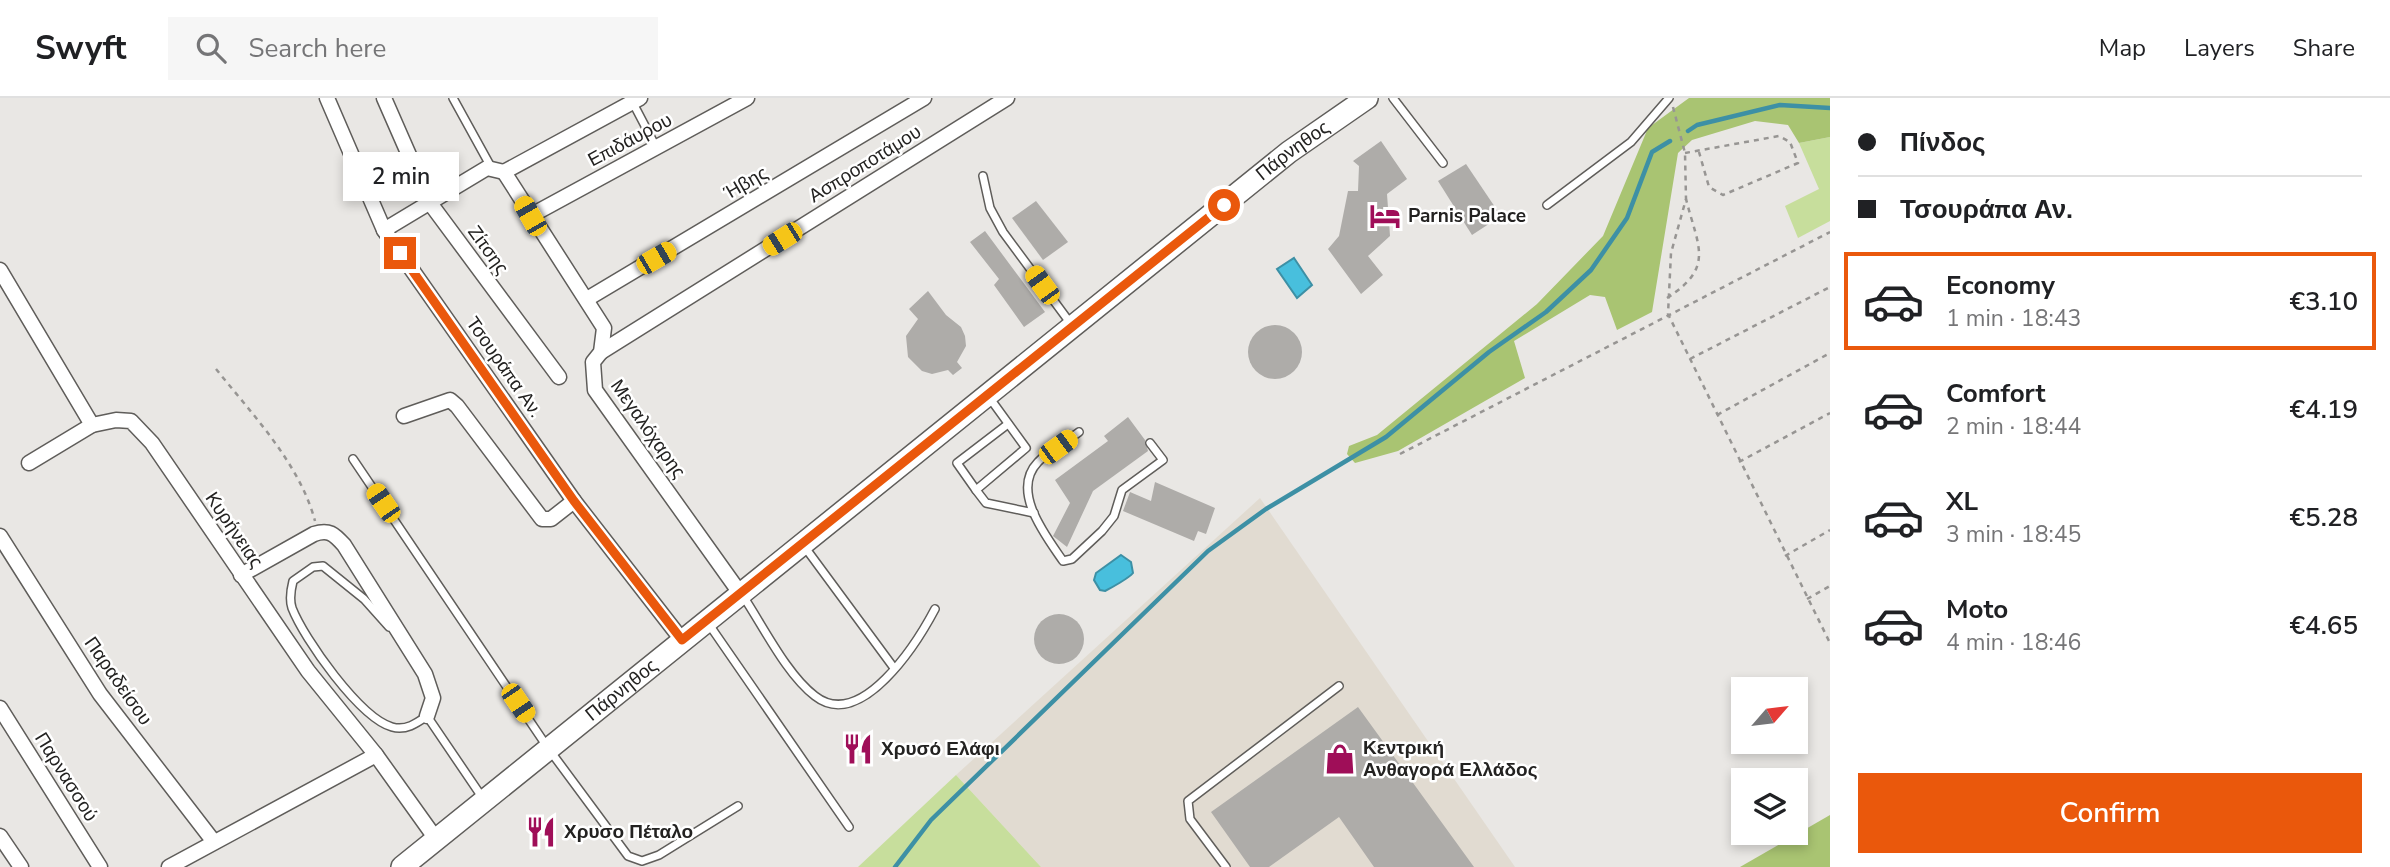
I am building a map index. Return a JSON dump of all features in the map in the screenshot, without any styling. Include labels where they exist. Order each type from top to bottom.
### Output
[{"type":"main road","name":"Πάρνηθος","points":[[402,867],[1289,152],[1367,98]]},
{"type":"street","name":"Τσουράπα Αν.","points":[[327,98],[384,230],[574,501],[682,640]]},
{"type":"street","name":"Ζίτσης","points":[[384,98],[429,203],[558,377]]},
{"type":"street","name":"Επιδάυρου","points":[[530,216],[732,102],[747,98]]},
{"type":"street","name":"Ήβης","points":[[587,299],[924,98]]},
{"type":"street","name":"Ασπροποτάμου","points":[[601,352],[1007,98]]},
{"type":"street","points":[[384,230],[429,203],[636,100]]},
{"type":"street","name":"Μεγαλόχαρης","points":[[498,170],[604,328],[601,352],[593,362],[595,390],[740,593]]},
{"type":"street","points":[[0,270],[92,425],[29,463]]},
{"type":"street","points":[[404,416],[450,400],[542,519],[551,519],[574,501]]},
{"type":"street","name":"Κυρήνειας","points":[[92,425],[116,420],[131,421],[152,443],[308,671],[376,755],[436,839]]},
{"type":"street","points":[[241,575],[314,534],[325,530],[333,533],[344,545],[431,688],[433,698],[427,716]]},
{"type":"street","name":"Παραδείσου","points":[[0,536],[100,694],[214,842]]},
{"type":"street","name":"Παρνασσού","points":[[0,708],[100,867]]},
{"type":"street","points":[[169,867],[376,755]]},
{"type":"street","points":[[0,836],[21,867]]},
{"type":"lane","name":"Μεγαλόχαρης","points":[[453,98],[498,170]]},
{"type":"lane","points":[[1393,98],[1443,163]]},
{"type":"lane","points":[[1547,205],[1631,142],[1670,98]]},
{"type":"lane","points":[[636,100],[656,147]]},
{"type":"lane","points":[[983,176],[990,208],[1003,232],[1073,327]]},
{"type":"lane","points":[[989,396],[1037,462]]},
{"type":"lane","points":[[1008,424],[957,463],[986,503],[1034,513]]},
{"type":"lane","points":[[1079,432],[1037,462],[1028,480],[1034,513],[1063,561],[1072,559],[1114,516],[1122,490],[1163,460],[1150,443]]},
{"type":"lane","points":[[976,491],[1026,448]]},
{"type":"lane","points":[[353,458],[548,748],[628,856],[642,861],[659,855],[738,806]]},
{"type":"lane","points":[[802,543],[894,668]]},
{"type":"lane","points":[[406,645],[364,599],[323,566],[313,567],[293,581],[291,605],[309,639],[335,677],[380,722],[394,728],[412,726],[427,716],[485,800]]},
{"type":"lane","points":[[740,593],[797,676],[816,698],[842,706],[858,701],[894,668],[935,609]]},
{"type":"lane","points":[[706,620],[849,827]]},
{"type":"lane","points":[[1226,867],[1190,819],[1186,810],[1188,801],[1339,686]]},
{"type":"path","points":[[1667,298],[1689,283],[1699,262],[1686,199],[1685,153],[1670,98]]},
{"type":"path","points":[[1685,153],[1779,136],[1790,142],[1798,163],[1723,195],[1709,187],[1699,152]]},
{"type":"path","points":[[1686,199],[1671,253],[1668,314],[1830,643]]},
{"type":"path","points":[[1400,454],[1830,232]]},
{"type":"path","points":[[1690,359],[1830,287]]},
{"type":"path","points":[[1717,415],[1830,353]]},
{"type":"path","points":[[216,369],[299,482],[317,526],[314,534]]},
{"type":"path","points":[[1739,461],[1830,413]]},
{"type":"path","points":[[1785,556],[1830,530]]},
{"type":"path","points":[[1807,599],[1830,586]]},
{"type":"shaded area","points":[[1260,498],[1515,867],[1041,867],[956,775]]},
{"type":"green space","points":[[1689,98],[1830,98],[1830,137],[1799,143],[1788,125],[1755,121],[1692,140],[1678,153],[1652,312],[1617,330],[1605,297],[1590,295],[1514,341],[1525,378],[1398,451],[1355,463],[1347,454],[1349,446],[1377,435],[1537,304],[1603,236],[1648,128]]},
{"type":"green space","points":[[1830,137],[1830,221],[1798,238],[1785,206],[1819,189],[1799,143]]},
{"type":"green space","points":[[956,775],[1041,867],[858,867]]},
{"type":"green space","points":[[1830,815],[1830,867],[1740,867],[1778,845],[1808,845],[1808,828]]},
{"type":"water","points":[[1294,258],[1312,285],[1297,298],[1277,269]]},
{"type":"water","points":[[1121,555],[1131,562],[1133,573],[1105,591],[1100,590],[1094,580],[1096,573]]},
{"type":"building","points":[[1381,141],[1407,179],[1387,194],[1390,236],[1368,256],[1383,275],[1361,294],[1328,249],[1339,236],[1348,191],[1358,191],[1359,166],[1353,161]]},
{"type":"building","points":[[1466,164],[1501,216],[1472,235],[1438,181]]},
{"type":"building","points":[[1036,201],[1068,242],[1043,260],[1012,218]]},
{"type":"building","points":[[985,231],[1045,312],[1024,327],[994,285],[999,279],[970,242]]},
{"type":"building","points":[[928,291],[946,315],[961,327],[965,336],[966,346],[957,362],[962,368],[953,375],[948,370],[932,374],[922,371],[908,357],[906,336],[918,319],[909,309]]},
{"type":"building","points":[[1275,325],[1294,333],[1302,352],[1294,371],[1275,379],[1256,371],[1248,352],[1256,333]]},
{"type":"building","points":[[1128,417],[1145,440],[1148,451],[1093,491],[1067,547],[1053,536],[1070,503],[1055,480],[1108,441],[1104,436]]},
{"type":"building","points":[[1155,482],[1215,508],[1206,534],[1198,531],[1194,541],[1123,511],[1130,492],[1151,501]]},
{"type":"building","points":[[1059,614],[1076,622],[1084,639],[1076,656],[1059,664],[1042,656],[1034,639],[1042,622]]},
{"type":"building","name":"Κεντρική Ανθαγορά Ελλάδος","points":[[1358,707],[1474,867],[1374,867],[1339,817],[1269,867],[1250,867],[1211,812]]},
{"type":"waterway","points":[[1688,131],[1697,125],[1780,105],[1830,108]]},
{"type":"waterway","points":[[895,867],[931,820],[1208,551],[1266,509],[1386,437],[1489,352],[1546,312],[1591,270],[1627,218],[1652,152],[1670,141]]},
{"type":"place","name":"Parnis Palace","points":[[1385,216]]},
{"type":"place","name":"Χρυσό Ελάφι","points":[[858,749]]},
{"type":"place","name":"Κεντρική Ανθαγορά Ελλάδος","points":[[1340,759]]},
{"type":"place","name":"Χρυσο Πέταλο","points":[[541,832]]},
{"type":"route","points":[[400,253],[574,501],[682,640],[1224,205]]}]
